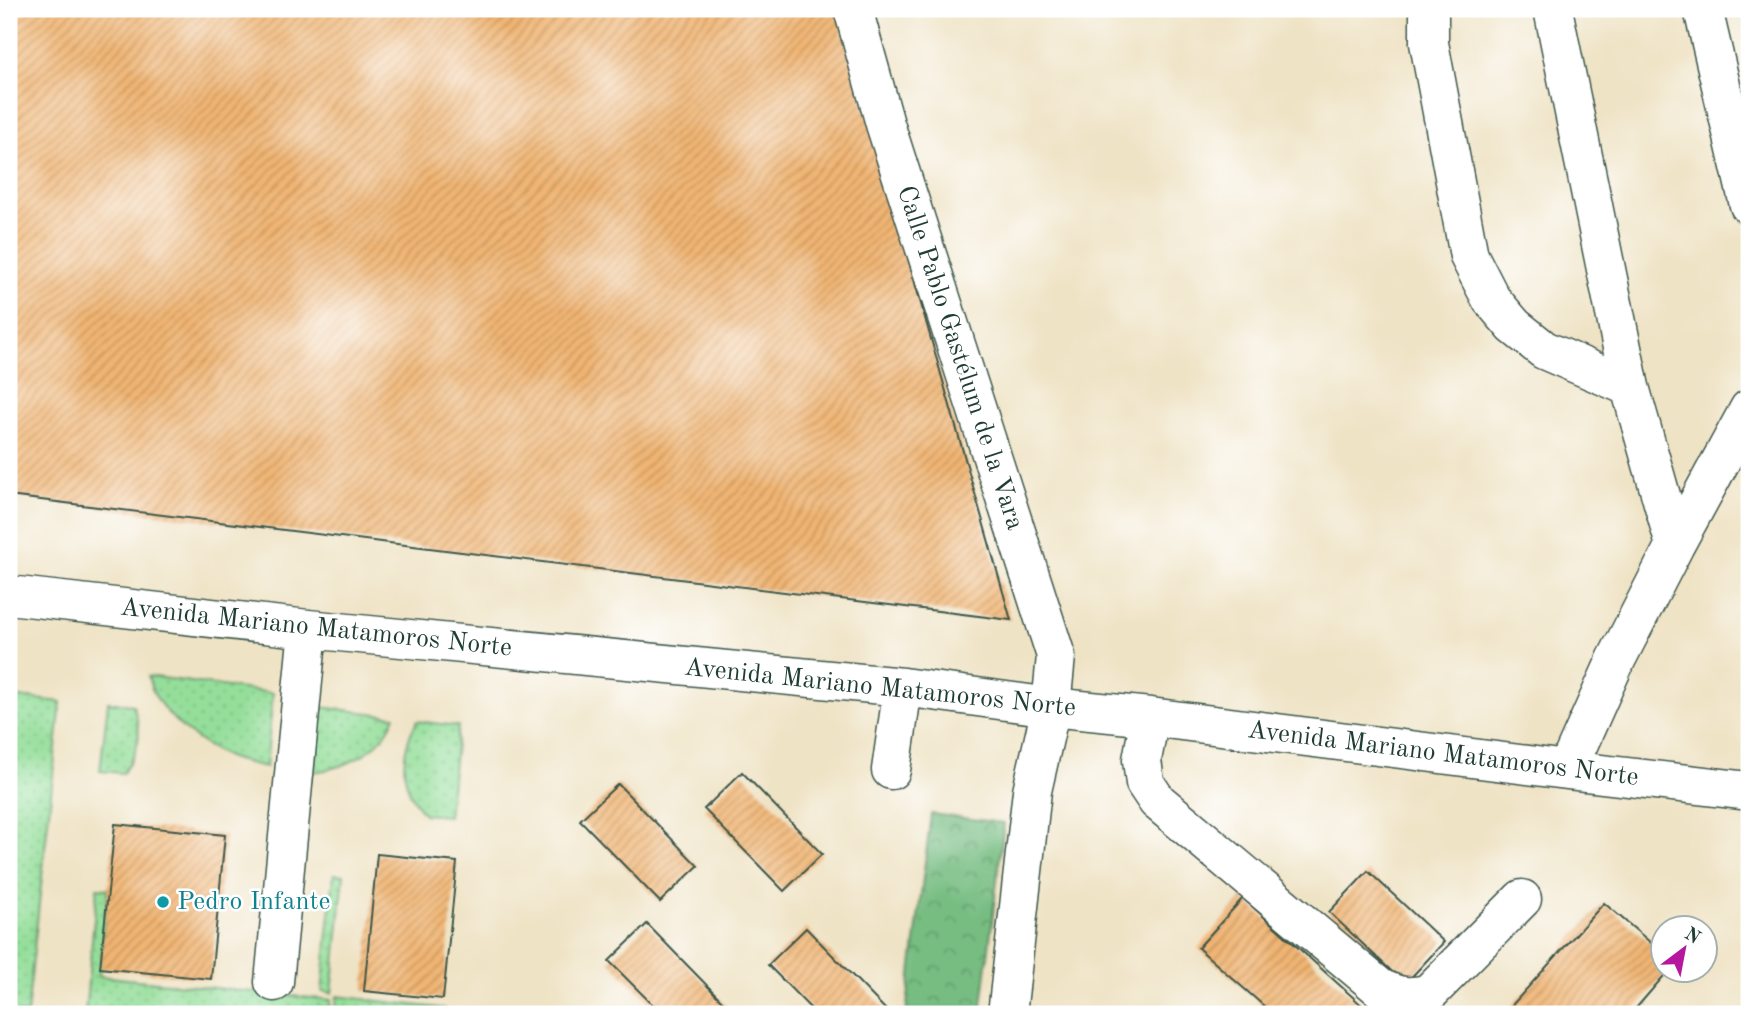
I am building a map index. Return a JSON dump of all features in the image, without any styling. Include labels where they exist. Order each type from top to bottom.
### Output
[{"type":"street","name":"Calle Pablo Gastélum de la Vara","points":[[853,9],[885,124],[1056,656],[1051,707],[1032,791],[1007,1014]]},
{"type":"street","points":[[1429,9],[1429,43],[1469,256],[1490,299],[1514,326],[1544,351],[1630,387]]},
{"type":"street","points":[[1553,9],[1630,387],[1675,545]]},
{"type":"street","points":[[1703,9],[1749,205]]},
{"type":"street","points":[[1567,770],[1616,660],[1749,409]]},
{"type":"street","name":"Avenida Mariano Matamoros Norte","points":[[9,595],[309,629],[904,687],[1749,791]]},
{"type":"street","points":[[274,982],[309,629]]},
{"type":"street","points":[[891,770],[904,687]]},
{"type":"street","points":[[1150,717],[1142,760],[1145,783],[1157,801],[1380,988],[1396,995],[1410,997],[1428,994],[1522,899]]},
{"type":"green space","points":[[148,676],[273,693],[266,767],[228,757],[188,732],[163,707],[153,692]]},
{"type":"green space","points":[[9,696],[61,702],[27,1014],[9,1014]]},
{"type":"green space","points":[[108,702],[133,705],[136,715],[138,740],[123,773],[100,771]]},
{"type":"green space","points":[[321,707],[395,716],[381,739],[362,756],[339,766],[313,772]]},
{"type":"green space","points":[[417,721],[458,726],[448,816],[424,814],[406,781],[404,769],[407,745]]},
{"type":"green space","points":[[931,814],[1004,823],[981,1014],[906,1014]]},
{"type":"green space","points":[[334,874],[344,875],[332,993],[322,991]]},
{"type":"green space","points":[[97,888],[108,889],[99,976],[331,1000],[329,1014],[85,1014]]},
{"type":"green space","points":[[337,996],[445,1009],[445,1014],[335,1014]]},
{"type":"building","points":[[9,9],[837,9],[1011,620],[9,496]]},
{"type":"building","points":[[742,772],[822,854],[784,891],[704,809]]},
{"type":"building","points":[[618,784],[698,866],[660,902],[580,820]]},
{"type":"building","name":"Pedro Infante","points":[[115,824],[225,835],[211,979],[100,968]]},
{"type":"building","name":"Pedro Infante","points":[[377,854],[457,862],[443,999],[364,991]]},
{"type":"building","points":[[1368,871],[1444,942],[1405,984],[1329,912]]},
{"type":"building","points":[[1243,898],[1365,1008],[1360,1014],[1273,1014],[1198,948]]},
{"type":"building","points":[[1604,903],[1650,942],[1650,984],[1657,984],[1631,1014],[1504,1014]]},
{"type":"building","points":[[647,924],[727,1006],[719,1014],[662,1014],[609,961]]},
{"type":"building","points":[[806,928],[886,1010],[882,1014],[816,1014],[768,965]]},
{"type":"place","name":"Pedro Infante","points":[[163,902]]}]
